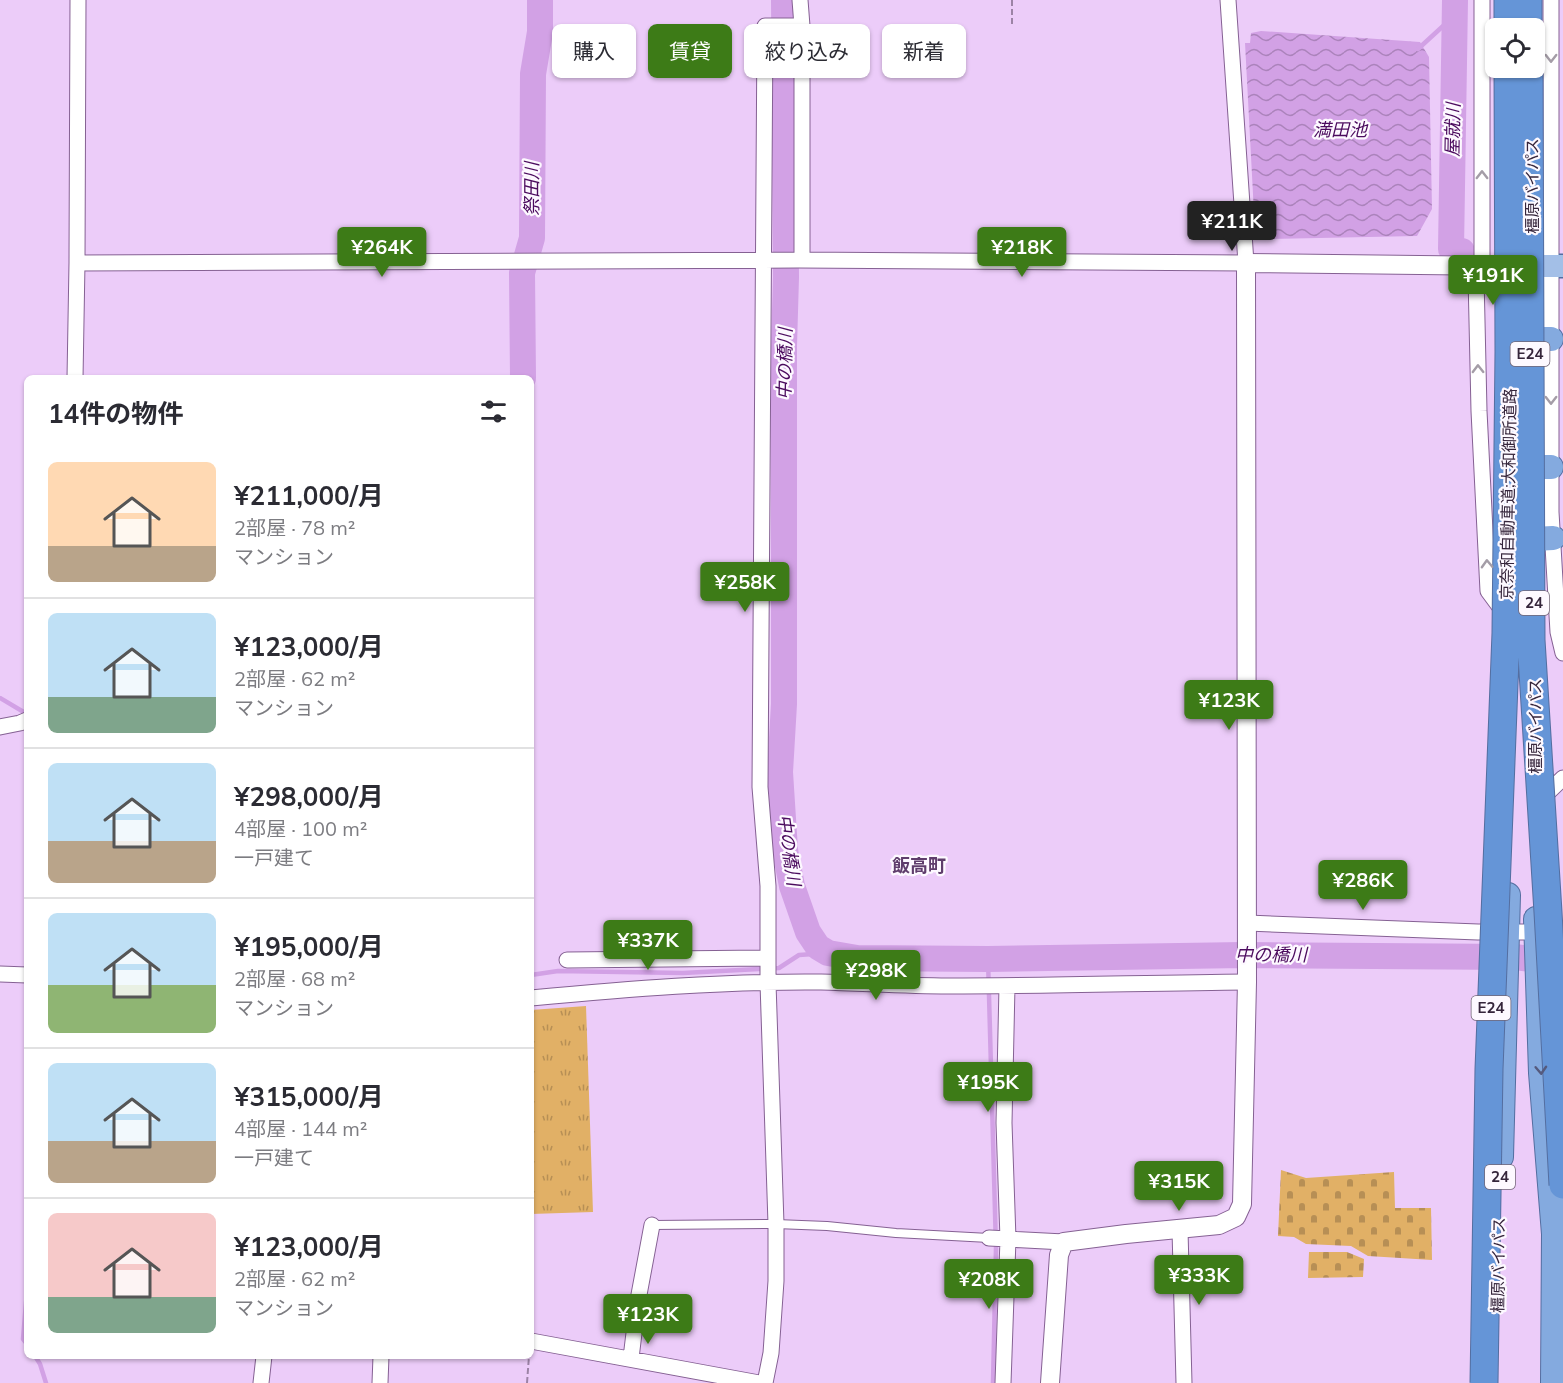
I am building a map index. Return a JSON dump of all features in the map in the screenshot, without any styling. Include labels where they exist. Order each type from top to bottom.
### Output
[{"type":"highway","points":[[1506,0],[1506,18]]},
{"type":"highway","points":[[1530,0],[1530,18]]},
{"type":"highway","name":"橿原バイパス","points":[[1496,1383],[1497,1262],[1508,936],[1514,630],[1505,266],[1506,78]]},
{"type":"highway","name":"京奈和自動車道;大和御所道路","points":[[1506,78],[1514,630]]},
{"type":"highway","name":"京奈和自動車道;大和御所道路","points":[[1514,630],[1530,78]]},
{"type":"highway","name":"橿原バイパス","points":[[1531,78],[1549,266],[1542,339],[1543,538],[1535,804],[1536,936],[1541,1074],[1554,1234],[1552,1383]]},
{"type":"highway","name":"E24","points":[[1514,630],[1548,912],[1563,1185]]},
{"type":"highway","name":"E24","points":[[1484,1383],[1489,1070],[1514,630]]},
{"type":"main road","points":[[1505,266],[1549,266]]},
{"type":"street","points":[[75,375],[78,0]]},
{"type":"street","points":[[800,0],[800,24]]},
{"type":"street","points":[[1000,1238],[1064,1242],[1219,1226],[1236,1217],[1242,1204],[1247,973],[1246,263],[1228,0]]},
{"type":"street","points":[[1482,0],[1482,257],[1476,276],[1479,411],[1488,591],[1514,630]]},
{"type":"street","points":[[1549,266],[1551,0]]},
{"type":"street","points":[[765,78],[766,260],[760,787],[768,886],[776,1281],[772,1343],[765,1383]]},
{"type":"street","points":[[800,78],[800,260]]},
{"type":"street","points":[[77,263],[800,260],[1505,266]]},
{"type":"street","points":[[1543,538],[1563,653]]},
{"type":"street","points":[[0,727],[24,721]]},
{"type":"street","points":[[1535,804],[1563,778]]},
{"type":"street","points":[[1247,930],[1508,936],[1536,936],[1563,932]]},
{"type":"street","points":[[567,960],[662,973],[768,970]]},
{"type":"street","points":[[534,997],[662,973],[768,970],[821,982],[901,986],[997,986],[1247,973]]},
{"type":"street","points":[[0,974],[24,975]]},
{"type":"street","points":[[997,986],[1004,1123],[1000,1238],[1003,1383]]},
{"type":"street","points":[[631,1358],[638,1300],[652,1226]]},
{"type":"street","points":[[1180,1230],[1184,1383]]},
{"type":"street","points":[[1050,1383],[1059,1255],[1064,1242]]},
{"type":"street","points":[[534,1342],[631,1358],[705,1378],[759,1383]]},
{"type":"street","points":[[261,1383],[264,1359]]},
{"type":"street","points":[[380,1383],[381,1359]]},
{"type":"lane","points":[[652,1226],[776,1224],[1000,1238]]},
{"type":"path","points":[[1012,0],[1012,24]]},
{"type":"path","points":[[527,1383],[530,1359]]},
{"type":"green space","points":[[586,1006],[593,1212],[534,1214],[534,1010]]},
{"type":"green space","points":[[1281,1170],[1306,1178],[1394,1172],[1395,1208],[1431,1208],[1432,1260],[1368,1256],[1351,1246],[1306,1244],[1294,1237],[1278,1236]]},
{"type":"green space","points":[[1309,1252],[1347,1252],[1364,1259],[1363,1277],[1308,1278]]},
{"type":"water","name":"満田池","points":[[1261,31],[1420,42],[1429,57],[1432,209],[1417,236],[1268,239],[1255,232],[1245,43],[1250,43],[1251,33]]},
{"type":"waterway","name":"祭田川","points":[[523,375],[522,273],[532,238],[533,74],[540,32],[540,0]]},
{"type":"waterway","name":"中の橋川","points":[[784,0],[786,277],[784,704],[780,772],[785,850],[792,886],[808,932],[818,947],[828,953],[857,958],[988,959],[1244,955],[1514,957],[1560,962]]},
{"type":"waterway","name":"屋就川","points":[[1455,0],[1451,249],[1462,251]]},
{"type":"waterway","points":[[1418,49],[1454,16]]},
{"type":"waterway","points":[[0,698],[24,712]]},
{"type":"waterway","points":[[534,975],[558,971],[683,973],[779,968],[799,955],[828,953]]},
{"type":"waterway","points":[[988,959],[996,1248],[993,1383]]},
{"type":"waterway","points":[[24,1327],[24,1340]]},
{"type":"waterway","points":[[37,1359],[46,1383]]},
{"type":"district","name":"飯高町","points":[[919,866]]}]
